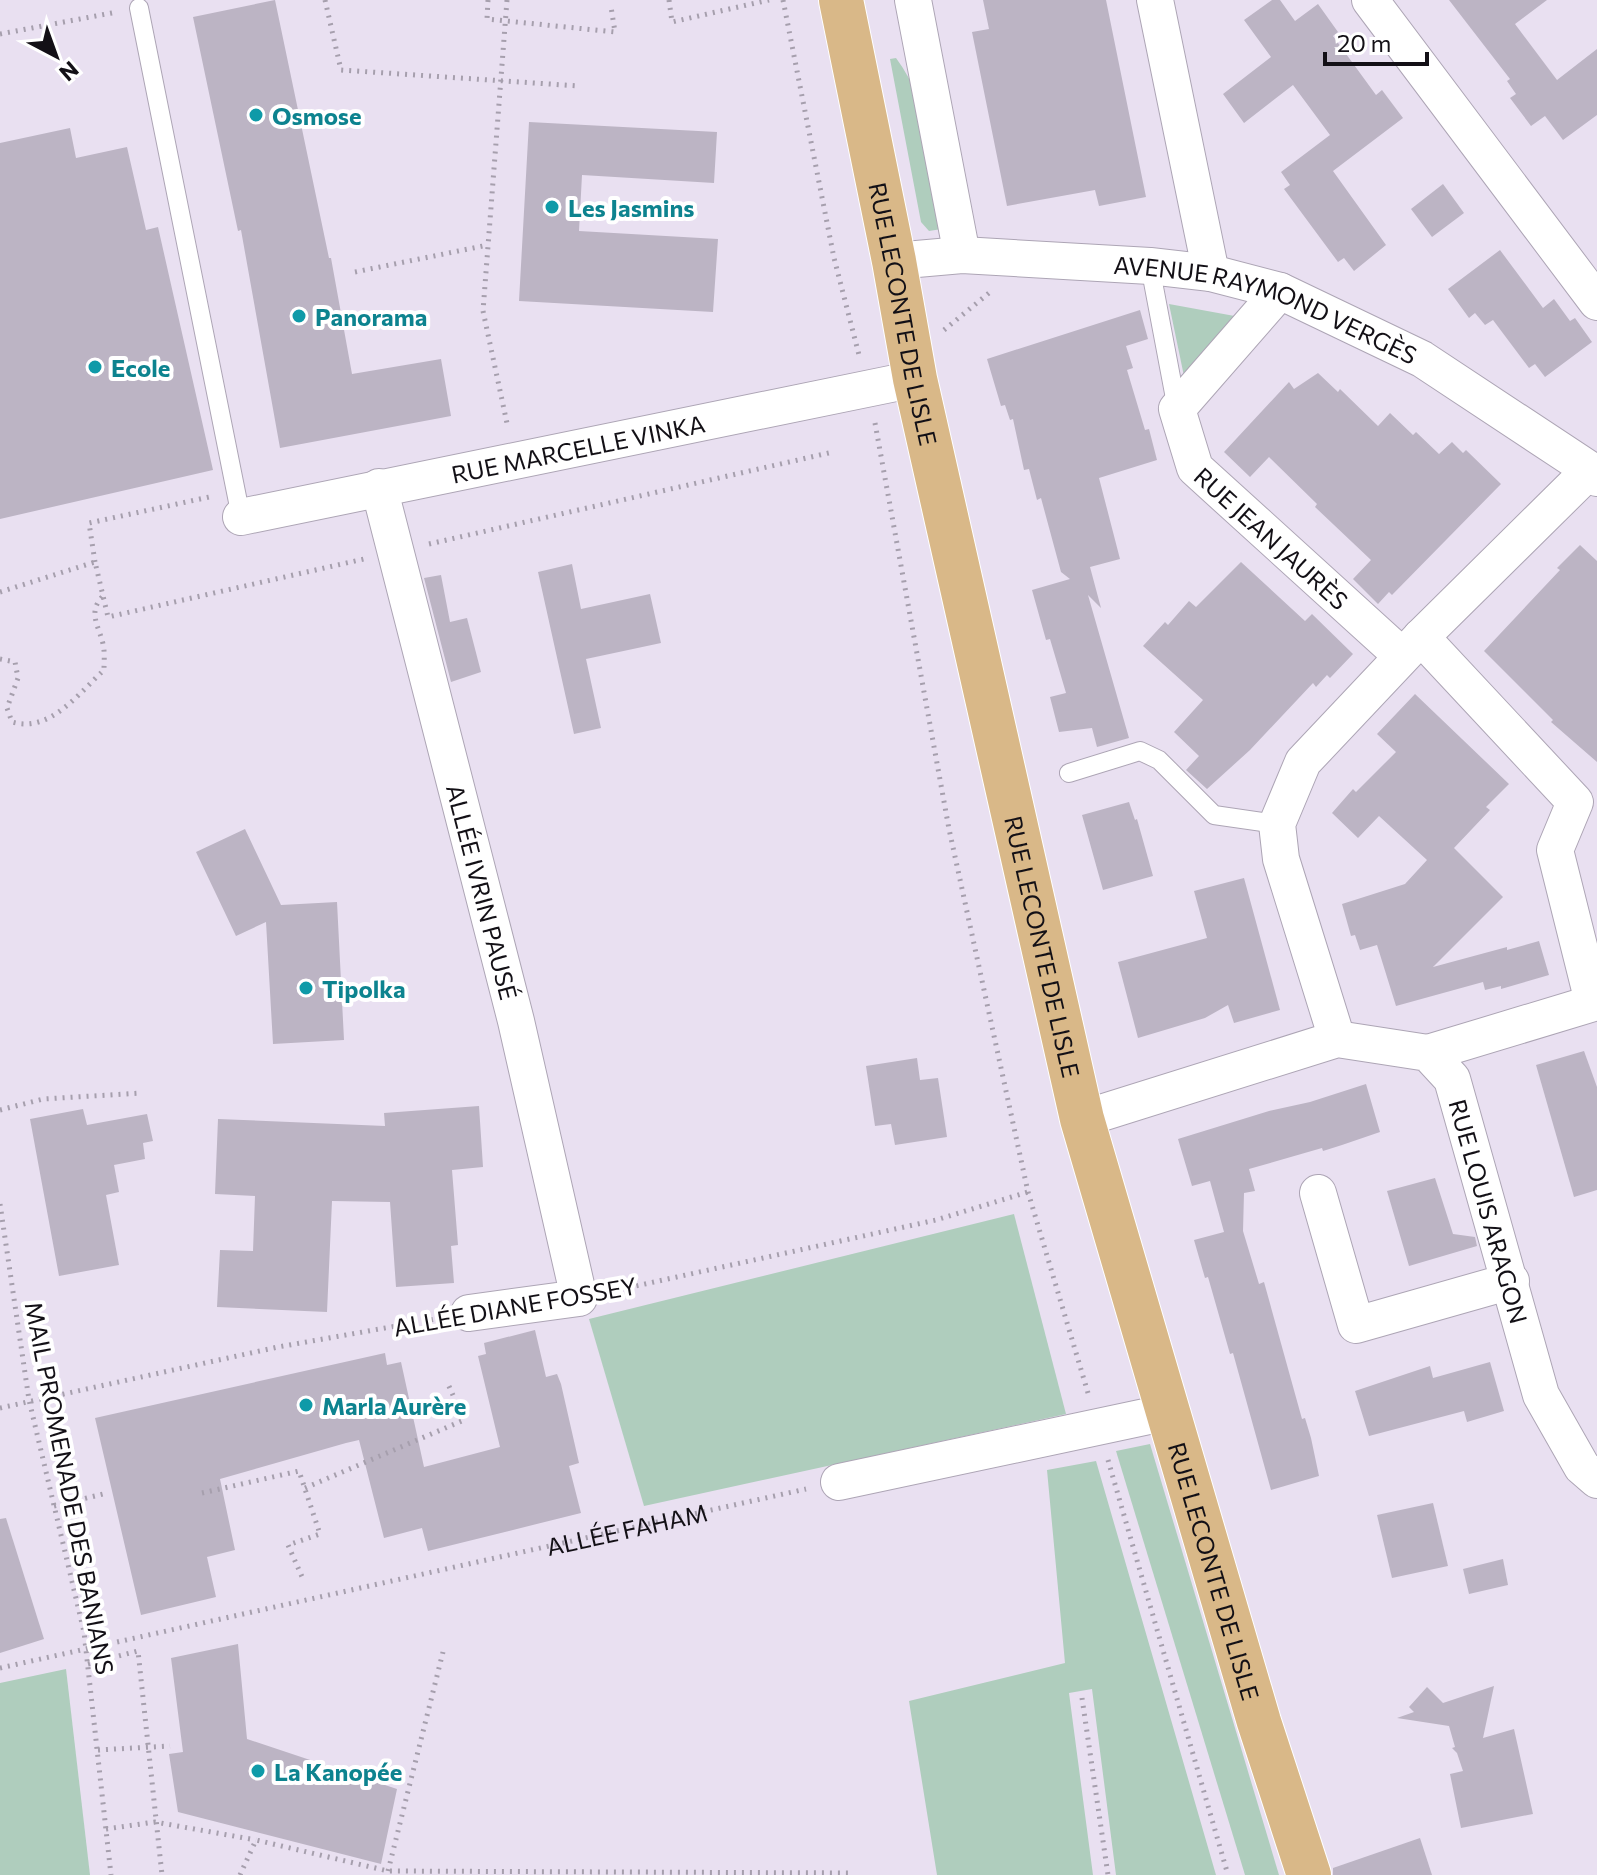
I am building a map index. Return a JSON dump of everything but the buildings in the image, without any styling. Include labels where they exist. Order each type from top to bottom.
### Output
[{"type":"main road","name":"RUE LECONTE DE LISLE","points":[[841,0],[915,379],[1082,1119],[1259,1722],[1309,1875]]},
{"type":"street","points":[[913,0],[962,255]]},
{"type":"street","points":[[1155,0],[1211,273]]},
{"type":"street","points":[[1370,0],[1597,302]]},
{"type":"street","name":"AVENUE RAYMOND VERGÈS","points":[[894,261],[962,255],[1150,266],[1211,273],[1280,291],[1422,359],[1593,474]]},
{"type":"street","points":[[1177,409],[1280,291]]},
{"type":"street","name":"RUE MARCELLE VINKA","points":[[241,517],[915,379]]},
{"type":"street","name":"RUE JEAN JAURÈS","points":[[1177,409],[1195,468],[1412,646],[1575,802],[1555,850],[1595,1002]]},
{"type":"street","points":[[1337,1039],[1281,859],[1277,824],[1303,762],[1412,646],[1593,474]]},
{"type":"street","name":"ALLÉE IVRIN PAUSÉ","points":[[379,487],[516,1021],[579,1298]]},
{"type":"street","points":[[1082,1119],[1337,1039],[1428,1053],[1595,1002]]},
{"type":"street","name":"RUE LOUIS ARAGON","points":[[1428,1053],[1452,1079],[1541,1395],[1582,1467],[1597,1480]]},
{"type":"street","points":[[1318,1193],[1356,1325],[1511,1281]]},
{"type":"street","name":"ALLÉE DIANE FOSSEY","points":[[469,1313],[579,1298]]},
{"type":"street","points":[[839,1482],[1168,1412]]},
{"type":"lane","points":[[139,8],[241,517]]},
{"type":"lane","points":[[1150,266],[1177,409]]},
{"type":"lane","points":[[1069,773],[1140,751],[1159,760],[1214,815],[1277,824]]},
{"type":"path","points":[[325,0],[341,70],[579,86]]},
{"type":"path","points":[[488,0],[487,19],[615,32],[611,7]]},
{"type":"path","points":[[507,0],[483,311],[509,433]]},
{"type":"path","points":[[669,0],[672,22],[769,0]]},
{"type":"path","points":[[783,0],[834,258],[869,390],[949,829],[1028,1192],[1228,1875]]},
{"type":"path","points":[[0,34],[139,8]]},
{"type":"path","points":[[355,272],[488,245]]},
{"type":"path","points":[[940,333],[996,287]]},
{"type":"path","points":[[0,659],[15,662],[18,678],[7,708],[12,722],[28,726],[52,717],[104,670],[104,645],[94,621],[97,603],[103,596]]},
{"type":"path","points":[[0,1110],[43,1099],[142,1093]]},
{"type":"path","name":"ALLÉE DIANE FOSSEY","points":[[579,1298],[936,1220],[1028,1192]]},
{"type":"path","name":"MAIL PROMENADE DES BANIANS","points":[[0,1204],[29,1400],[86,1649],[111,1875]]},
{"type":"path","name":"ALLÉE DIANE FOSSEY","points":[[0,1408],[278,1347],[469,1313]]},
{"type":"path","points":[[305,1488],[464,1420],[448,1384]]},
{"type":"path","points":[[202,1493],[299,1471],[320,1534],[288,1545],[303,1579]]},
{"type":"path","name":"ALLÉE FAHAM","points":[[0,1668],[839,1482]]},
{"type":"path","points":[[54,1506],[103,1494]]},
{"type":"path","points":[[88,1664],[138,1651],[162,1875]]},
{"type":"path","points":[[388,1871],[443,1652]]},
{"type":"path","points":[[1082,1698],[1108,1875]]},
{"type":"path","points":[[98,1750],[170,1746]]},
{"type":"path","points":[[106,1829],[155,1822],[256,1840],[388,1871],[853,1873]]},
{"type":"path","points":[[240,1875],[256,1840]]},
{"type":"green space","points":[[896,58],[926,118],[948,228],[929,231],[921,222],[890,59]]},
{"type":"green space","points":[[1169,304],[1240,317],[1185,381]]},
{"type":"green space","points":[[1014,1214],[1066,1414],[644,1506],[589,1319]]},
{"type":"green space","points":[[1150,1444],[1279,1875],[1245,1875],[1116,1451]]},
{"type":"green space","points":[[1096,1461],[1216,1875],[1116,1875],[1092,1689],[1069,1693],[1093,1875],[937,1875],[909,1701],[1065,1663],[1047,1470]]},
{"type":"green space","points":[[66,1669],[90,1875],[0,1875],[0,1683]]},
{"type":"place","name":"Osmose","points":[[256,115]]},
{"type":"place","name":"Les Jasmins","points":[[552,207]]},
{"type":"place","name":"Panorama","points":[[299,316]]},
{"type":"place","name":"Ecole","points":[[95,367]]},
{"type":"place","name":"Tipolka","points":[[306,988]]},
{"type":"place","name":"Marla Aurère","points":[[306,1405]]},
{"type":"place","name":"La Kanopée","points":[[258,1771]]}]
